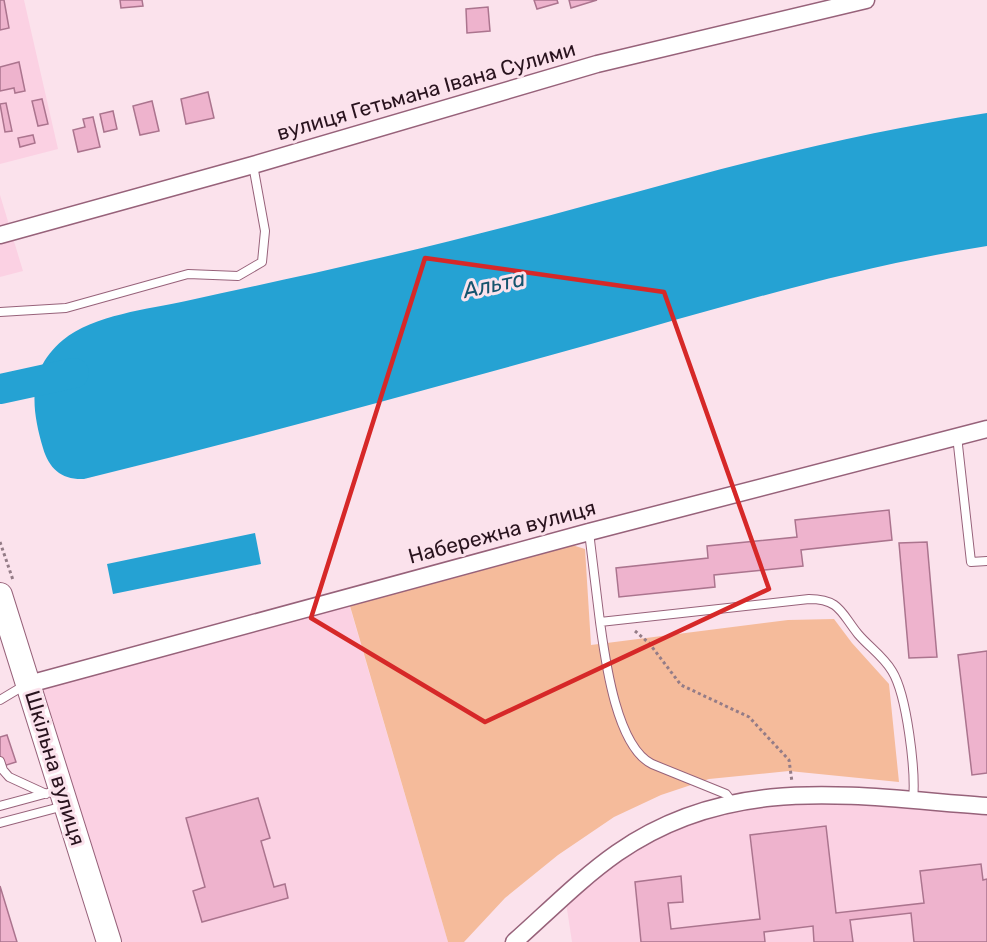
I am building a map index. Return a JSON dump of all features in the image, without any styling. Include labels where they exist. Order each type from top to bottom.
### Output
[{"type":"main road","name":"Шкільна вулиця","points":[[0,595],[29,684],[58,796],[109,942]]},
{"type":"street","name":"вулиця Гетьмана Івана Сулими","points":[[0,234],[253,165],[597,64],[866,0]]},
{"type":"street","name":"Набережна вулиця","points":[[29,684],[589,532],[987,429]]},
{"type":"street","points":[[514,942],[594,870],[619,852],[675,822],[707,809],[732,802],[793,795],[843,796],[987,806]]},
{"type":"lane","points":[[0,312],[66,308],[188,274],[238,276],[262,262],[265,231],[253,165]]},
{"type":"lane","points":[[957,436],[971,562],[987,561]]},
{"type":"lane","points":[[589,532],[606,660],[614,697],[634,746],[646,760],[726,794],[732,802]]},
{"type":"lane","points":[[600,622],[809,599],[823,599],[832,603],[840,609],[866,642],[880,654],[900,687],[914,774],[913,801]]},
{"type":"lane","points":[[0,700],[29,684]]},
{"type":"lane","points":[[0,761],[9,777],[58,796]]},
{"type":"lane","points":[[0,806],[58,796]]},
{"type":"lane","points":[[0,823],[58,796]]},
{"type":"path","points":[[621,619],[650,643],[681,685],[749,717],[789,760],[793,795]]},
{"type":"highlighted area","points":[[425,258],[664,292],[769,589],[485,722],[311,618]]},
{"type":"shaded area","points":[[0,0],[24,0],[58,149],[0,164]]},
{"type":"shaded area","points":[[0,195],[23,271],[0,277]]},
{"type":"shaded area","points":[[572,545],[585,549],[591,645],[788,620],[834,619],[889,684],[899,782],[789,771],[709,779],[661,795],[614,817],[558,855],[505,898],[464,942],[448,942],[350,606]]},
{"type":"shaded area","points":[[347,597],[448,942],[109,942],[29,684]]},
{"type":"shaded area","points":[[767,797],[987,806],[987,942],[572,942],[565,896],[653,833]]},
{"type":"water","points":[[987,113],[987,246],[837,276],[402,396],[84,479],[69,478],[58,472],[46,455],[36,418],[35,390],[38,377],[51,352],[75,331],[90,324],[139,310],[413,250],[792,151],[909,126]]},
{"type":"water","points":[[255,533],[261,564],[113,594],[107,564]]},
{"type":"building","points":[[0,0],[4,0],[9,28],[0,30]]},
{"type":"building","points":[[120,0],[142,0],[143,6],[121,8]]},
{"type":"building","points":[[534,0],[557,0],[558,3],[537,9]]},
{"type":"building","points":[[569,0],[597,0],[571,8]]},
{"type":"building","points":[[488,7],[490,31],[467,33],[466,9]]},
{"type":"building","points":[[19,62],[25,91],[15,93],[14,88],[0,91],[0,67]]},
{"type":"building","points":[[208,92],[214,118],[186,124],[181,99]]},
{"type":"building","points":[[42,99],[48,124],[38,126],[32,101]]},
{"type":"building","points":[[152,101],[159,131],[140,135],[133,106]]},
{"type":"building","points":[[6,103],[12,131],[5,132],[0,104]]},
{"type":"building","points":[[113,111],[117,129],[104,132],[100,114]]},
{"type":"building","points":[[93,117],[100,147],[78,152],[73,130],[85,127],[83,119]]},
{"type":"building","points":[[33,135],[35,143],[20,147],[18,138]]},
{"type":"building","points":[[889,510],[892,540],[801,550],[803,566],[714,575],[715,587],[619,597],[616,568],[708,558],[707,546],[797,537],[795,520]]},
{"type":"building","points":[[927,542],[937,657],[909,658],[899,543]]},
{"type":"building","points":[[987,651],[987,773],[972,775],[958,655]]},
{"type":"building","points":[[7,735],[16,762],[0,767],[0,737]]},
{"type":"building","points":[[258,798],[270,838],[261,841],[274,887],[285,884],[288,898],[202,922],[193,891],[205,887],[186,818]]},
{"type":"building","points":[[826,826],[836,913],[924,903],[920,871],[981,864],[983,880],[987,879],[987,942],[914,942],[911,913],[850,920],[853,942],[814,942],[813,926],[764,932],[765,942],[641,942],[635,882],[681,876],[683,902],[668,903],[671,929],[760,919],[750,835]]},
{"type":"building","points":[[0,886],[17,942],[0,942]]},
{"type":"waterway","name":"Альта","points":[[0,389],[74,373]]}]
